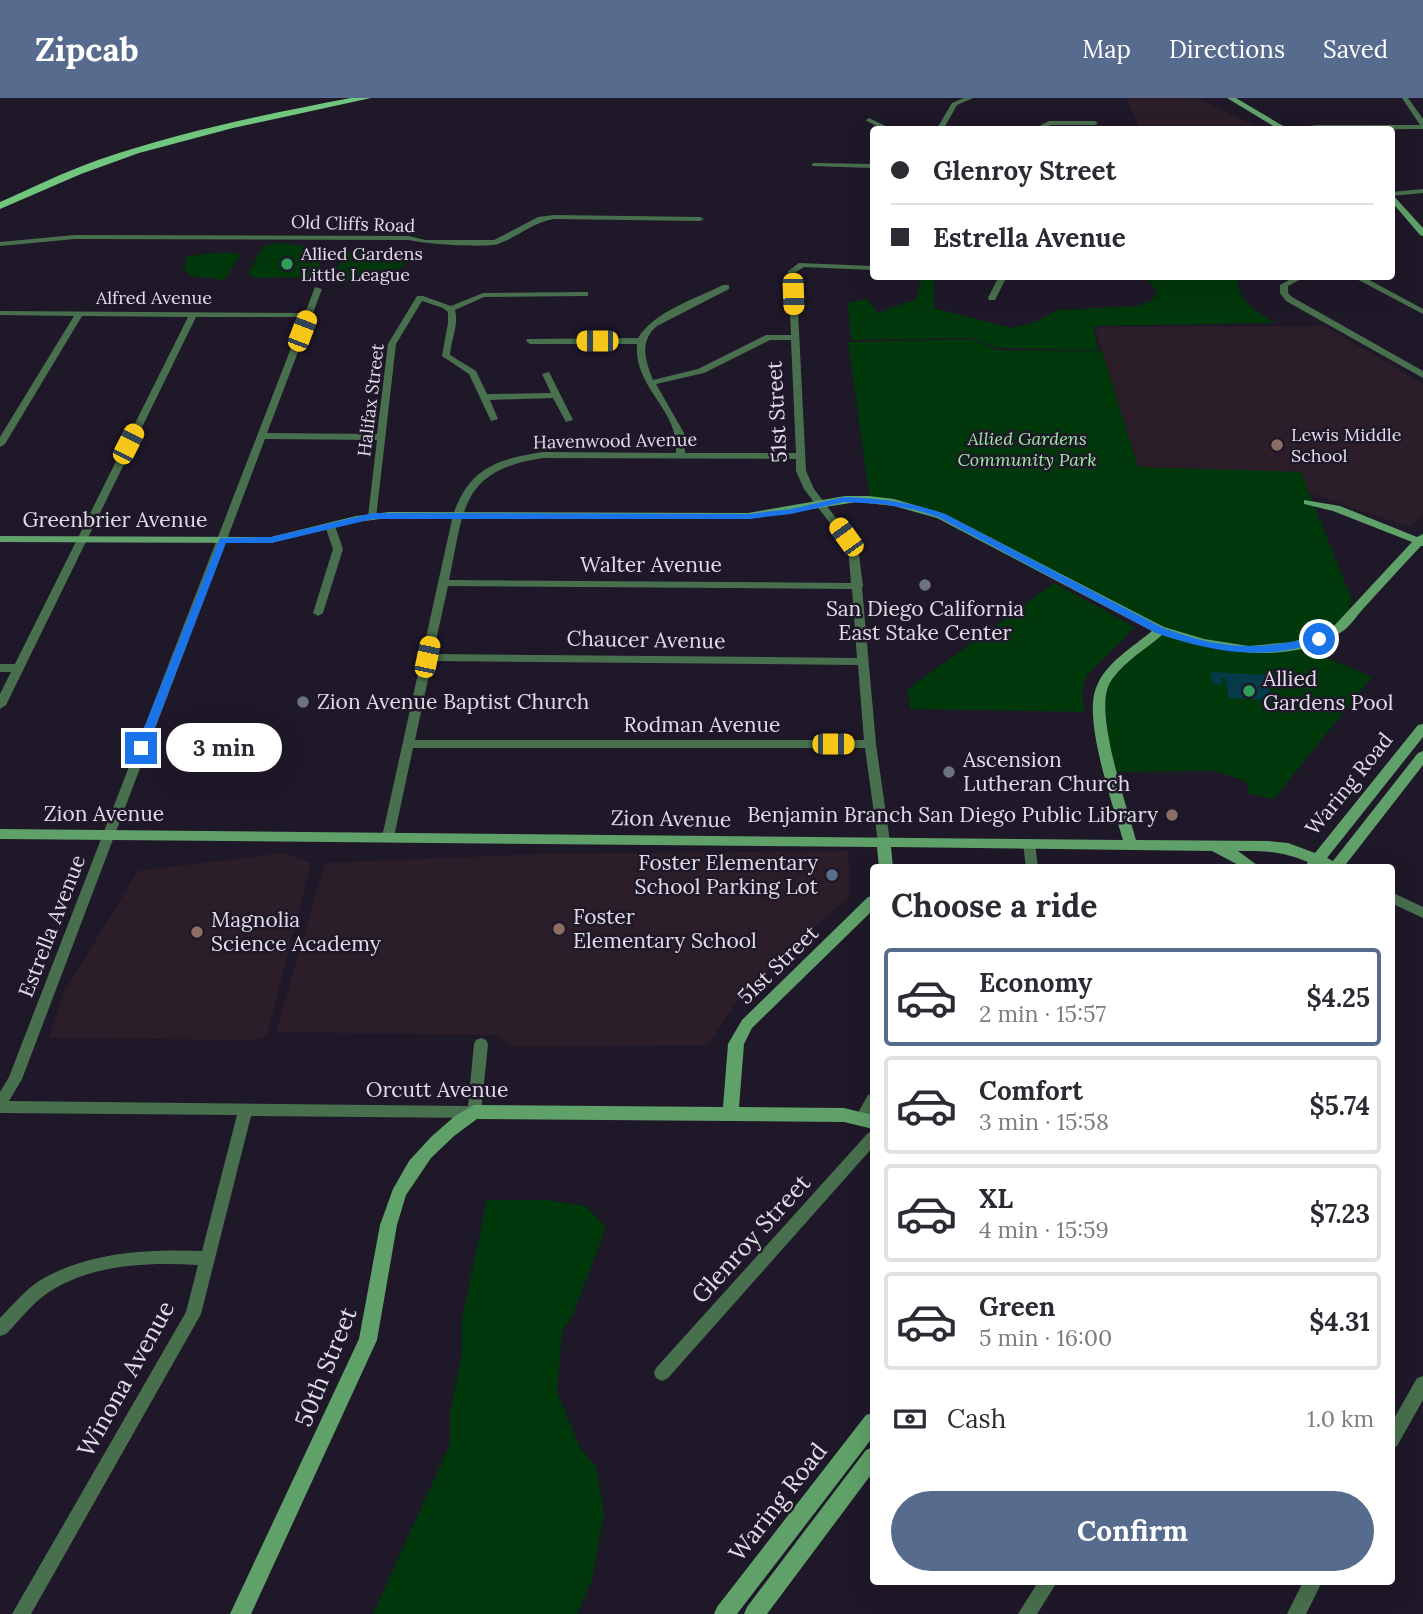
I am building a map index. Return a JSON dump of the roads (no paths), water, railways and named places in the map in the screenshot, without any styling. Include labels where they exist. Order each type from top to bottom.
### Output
[{"type":"main road","points":[[0,198],[91,158],[141,142],[196,127],[337,98]]},
{"type":"main road","points":[[0,206],[100,162],[148,147],[202,132],[366,98]]},
{"type":"street","points":[[941,126],[954,104],[971,98]]},
{"type":"street","points":[[1231,98],[1280,126]]},
{"type":"street","points":[[1405,98],[1423,125]]},
{"type":"street","points":[[869,120],[882,126]]},
{"type":"street","points":[[1043,126],[1055,123],[1095,123]]},
{"type":"street","points":[[1370,126],[1423,125]]},
{"type":"street","points":[[814,165],[870,166]]},
{"type":"street","points":[[1395,194],[1423,191]]},
{"type":"street","points":[[1395,200],[1422,230]]},
{"type":"street","name":"Old Cliffs Road","points":[[0,244],[75,237],[409,238],[425,243],[495,242],[545,218],[700,219]]},
{"type":"street","name":"51st Street","points":[[870,268],[802,265],[792,271],[801,471],[809,489],[853,547],[870,744],[886,864]]},
{"type":"street","points":[[992,298],[1001,280]]},
{"type":"street","points":[[1295,280],[1284,285],[1284,293],[1289,299],[1423,375]]},
{"type":"street","points":[[1363,280],[1423,312]]},
{"type":"street","points":[[681,455],[679,434],[650,383],[641,359],[642,341],[648,329],[726,287]]},
{"type":"street","name":"Estrella Avenue","points":[[0,1106],[15,1079],[318,289]]},
{"type":"street","points":[[450,309],[483,295],[564,298],[585,294]]},
{"type":"street","points":[[422,296],[450,309],[454,318],[446,356],[473,373],[494,419]]},
{"type":"street","name":"Halifax Street","points":[[373,516],[392,344],[422,296]]},
{"type":"street","name":"Alfred Avenue","points":[[0,313],[309,315]]},
{"type":"street","points":[[0,444],[80,313]]},
{"type":"street","points":[[0,705],[193,314]]},
{"type":"street","points":[[650,383],[701,371],[760,340],[795,338]]},
{"type":"street","points":[[530,341],[642,341]]},
{"type":"street","points":[[546,374],[569,420]]},
{"type":"street","points":[[485,397],[556,395]]},
{"type":"street","points":[[261,436],[382,437]]},
{"type":"street","name":"Havenwood Avenue","points":[[458,514],[462,498],[472,483],[485,472],[512,461],[543,455],[800,456]]},
{"type":"street","name":"Greenbrier Avenue","points":[[0,539],[271,540],[373,516],[748,516],[791,512],[821,503],[860,499],[918,508],[941,516],[1160,630]]},
{"type":"street","points":[[1131,845],[1106,751],[1098,698],[1109,676],[1160,630],[1195,643],[1238,650],[1275,650],[1319,639],[1337,630],[1422,540],[1336,508],[1308,502]]},
{"type":"street","points":[[388,837],[458,514]]},
{"type":"street","points":[[318,613],[338,549],[330,526]]},
{"type":"street","name":"Walter Avenue","points":[[444,583],[858,586]]},
{"type":"street","name":"Chaucer Avenue","points":[[427,657],[864,662]]},
{"type":"street","points":[[0,668],[18,668]]},
{"type":"street","name":"Waring Road","points":[[1315,863],[1423,728]]},
{"type":"street","name":"Rodman Avenue","points":[[409,744],[870,744]]},
{"type":"street","name":"Waring Road","points":[[1338,864],[1423,756]]},
{"type":"street","name":"Zion Avenue","points":[[0,834],[1206,846],[1288,848],[1315,863]]},
{"type":"street","points":[[1029,843],[1032,864]]},
{"type":"street","points":[[1206,846],[1237,856],[1248,864]]},
{"type":"street","points":[[1395,899],[1423,914]]},
{"type":"street","name":"51st Street","points":[[731,1112],[736,1044],[747,1024],[870,904]]},
{"type":"street","points":[[474,1112],[481,1044]]},
{"type":"street","name":"Orcutt Avenue","points":[[0,1106],[474,1112],[731,1112],[844,1115],[868,1120]]},
{"type":"street","name":"Winona Avenue","points":[[21,1614],[193,1314],[245,1110]]},
{"type":"street","name":"50th Street","points":[[240,1614],[368,1340],[375,1317],[393,1210],[400,1192],[432,1145],[474,1112]]},
{"type":"street","name":"Glenroy Street","points":[[662,1373],[870,1140]]},
{"type":"street","points":[[0,1329],[44,1287],[98,1264],[123,1259],[208,1258]]},
{"type":"street","points":[[1395,1433],[1423,1384]]},
{"type":"street","name":"Waring Road","points":[[724,1614],[870,1426]]},
{"type":"street","points":[[754,1614],[870,1461]]},
{"type":"street","points":[[1027,1614],[1046,1585]]},
{"type":"street","points":[[1296,1614],[1311,1585]]},
{"type":"water","name":"Allied Gardens Pool","points":[[1210,672],[1265,675],[1272,700],[1229,698],[1225,678],[1221,678],[1223,685],[1213,684]]},
{"type":"place","name":"Allied Gardens Little League","points":[[287,264]]},
{"type":"place","name":"Lewis Middle School","points":[[1277,445]]},
{"type":"place","name":"San Diego California East Stake Center","points":[[925,585]]},
{"type":"place","name":"Allied Gardens Pool","points":[[1249,691]]},
{"type":"place","name":"Zion Avenue Baptist Church","points":[[303,702]]},
{"type":"place","name":"Ascension Lutheran Church","points":[[949,772]]},
{"type":"place","name":"Benjamin Branch San Diego Public Library","points":[[1172,815]]},
{"type":"place","name":"Foster Elementary School Parking Lot","points":[[832,875]]},
{"type":"place","name":"Foster Elementary School","points":[[559,929]]},
{"type":"place","name":"Magnolia Science Academy","points":[[197,932]]},
{"type":"park label","name":"Allied Gardens Community Park","points":[[1027,449]]}]
